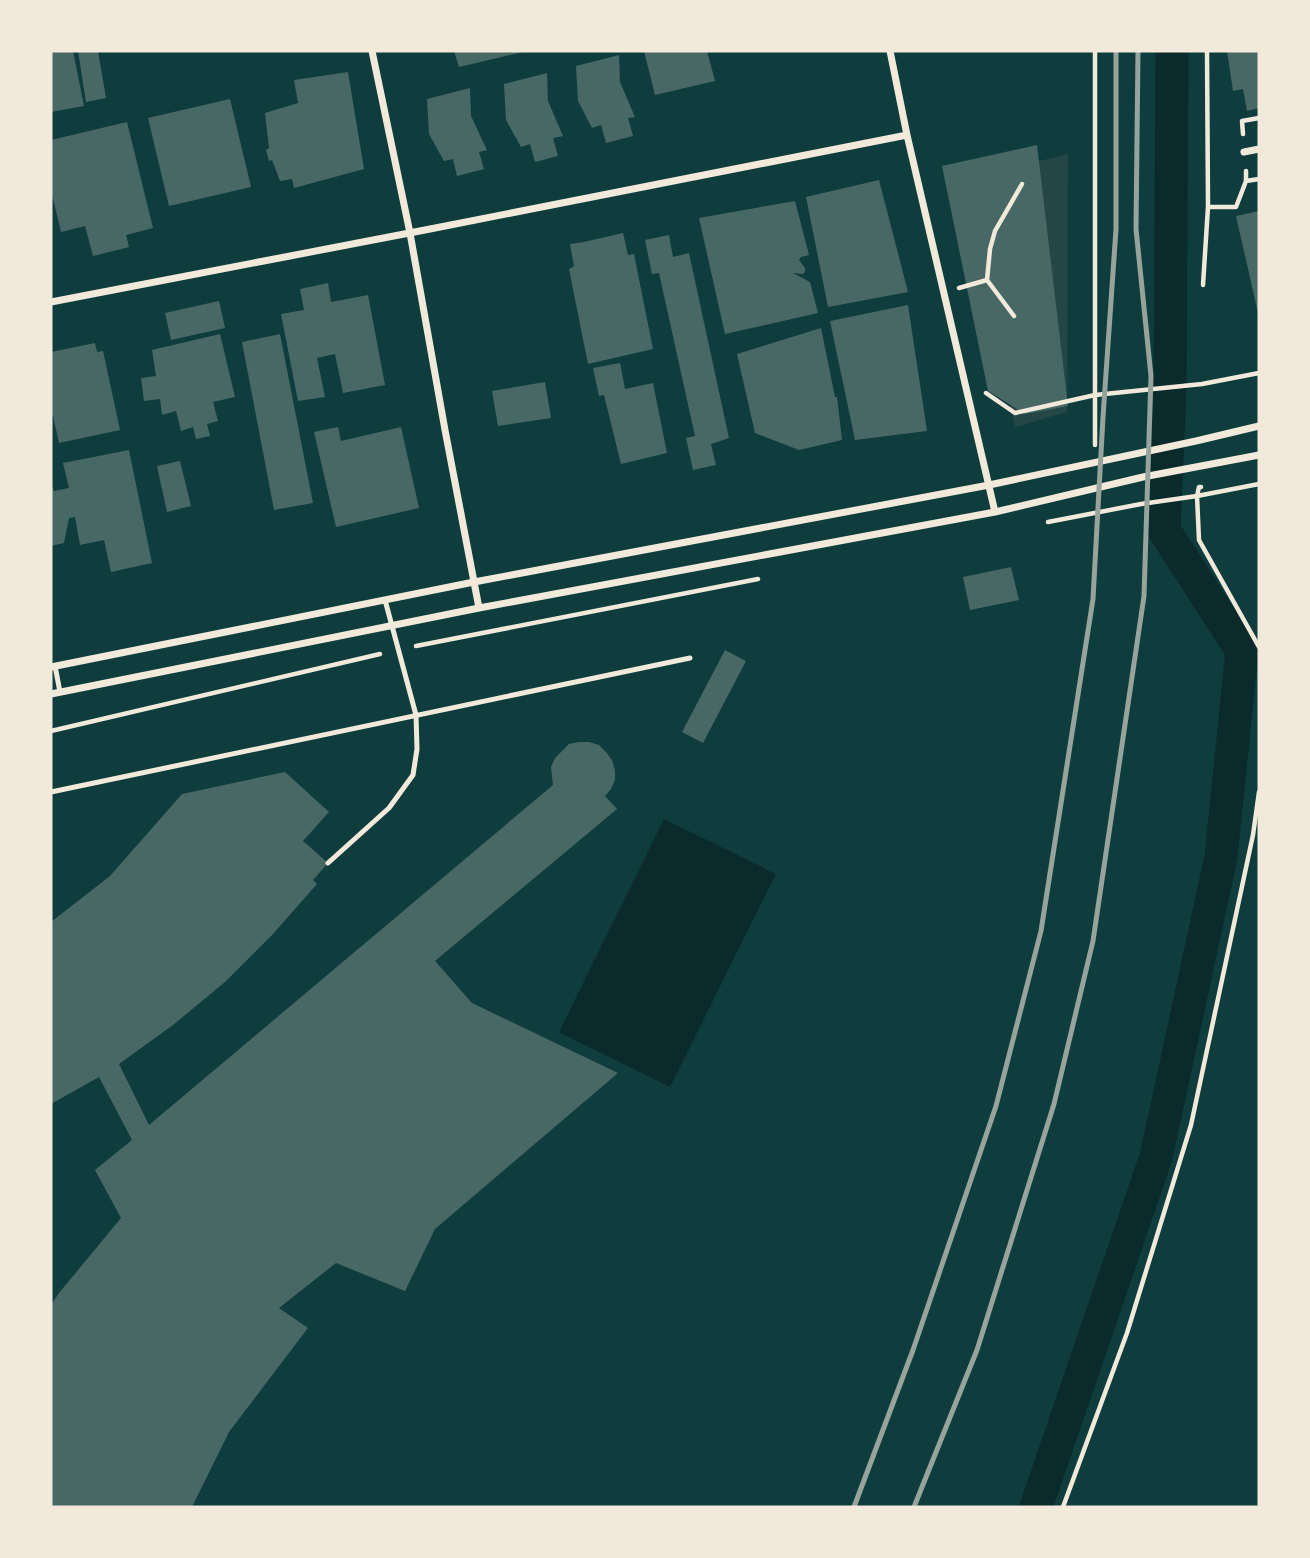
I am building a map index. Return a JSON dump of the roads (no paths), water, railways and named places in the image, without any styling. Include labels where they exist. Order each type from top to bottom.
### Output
[{"type":"street","points":[[372,51],[410,233],[479,608]]},
{"type":"street","points":[[890,51],[907,135],[996,512]]},
{"type":"street","points":[[51,302],[907,135]]},
{"type":"street","points":[[1244,152],[1259,149]]},
{"type":"street","points":[[53,667],[474,582],[989,485],[1259,426]]},
{"type":"street","points":[[51,694],[479,608],[996,512],[1143,477],[1259,455]]},
{"type":"lane","points":[[328,863],[389,808],[413,775],[417,748],[416,715],[385,600]]},
{"type":"lane","points":[[51,792],[690,658]]},
{"type":"lane","points":[[53,667],[60,692]]},
{"type":"waterway","points":[[1036,1507],[1156,1157],[1221,857],[1242,651],[1164,530],[1170,390],[1172,51]]},
{"type":"railway","points":[[854,1507],[913,1350],[996,1106],[1041,931],[1093,599],[1116,229],[1116,51]]},
{"type":"railway","points":[[914,1507],[977,1350],[1054,1104],[1093,941],[1144,596],[1151,376],[1136,229],[1138,51]]}]
